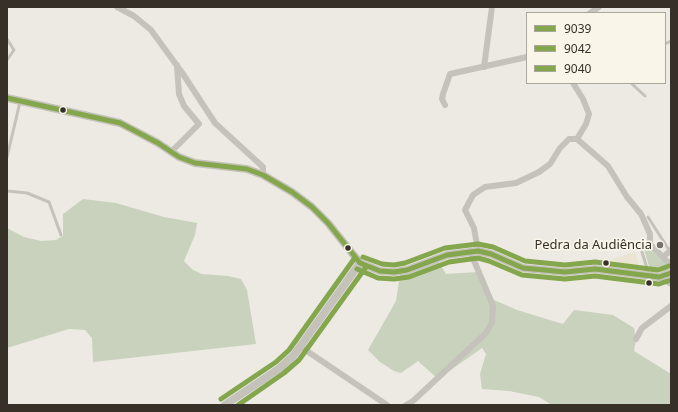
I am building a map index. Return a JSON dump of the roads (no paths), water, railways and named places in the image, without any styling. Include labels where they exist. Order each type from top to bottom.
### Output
[{"type":"street","points":[[117,7],[134,16],[150,30],[177,65],[215,124],[262,167],[263,174]]},
{"type":"street","points":[[484,67],[492,7]]},
{"type":"street","points":[[445,105],[442,99],[442,94],[450,74],[526,57]]},
{"type":"street","points":[[171,152],[199,124],[184,106],[179,94],[177,65]]},
{"type":"street","points":[[574,84],[583,99],[589,114],[586,124],[577,139]]},
{"type":"street","points":[[7,98],[120,123],[179,157],[195,163],[247,169],[263,174],[292,192],[312,207],[328,223],[364,265],[380,272],[407,270],[446,255],[474,251],[491,254],[523,268],[565,272],[595,269],[651,273],[671,284]]},
{"type":"street","points":[[406,405],[486,333],[492,322],[493,306],[474,251],[474,228],[465,210],[473,195],[485,187],[516,182],[539,172],[550,164],[560,148],[569,139],[577,139],[608,166],[626,197],[641,214],[650,234],[650,244],[671,265]]},
{"type":"street","points":[[663,257],[670,250]]},
{"type":"street","points":[[225,405],[280,368],[301,347],[352,273],[364,265]]},
{"type":"street","points":[[659,277],[671,273]]},
{"type":"street","points":[[636,339],[642,328],[671,306]]},
{"type":"street","points":[[301,347],[387,405]]},
{"type":"lane","points":[[7,39],[14,50],[7,60]]},
{"type":"lane","points":[[632,84],[645,96]]},
{"type":"lane","points":[[7,157],[21,101]]},
{"type":"lane","points":[[7,191],[26,193],[49,202],[61,235]]},
{"type":"lane","points":[[648,217],[670,250]]},
{"type":"lane","points":[[642,252],[651,273]]},
{"type":"place","name":"Pedra da Audiência","points":[[660,245]]}]
